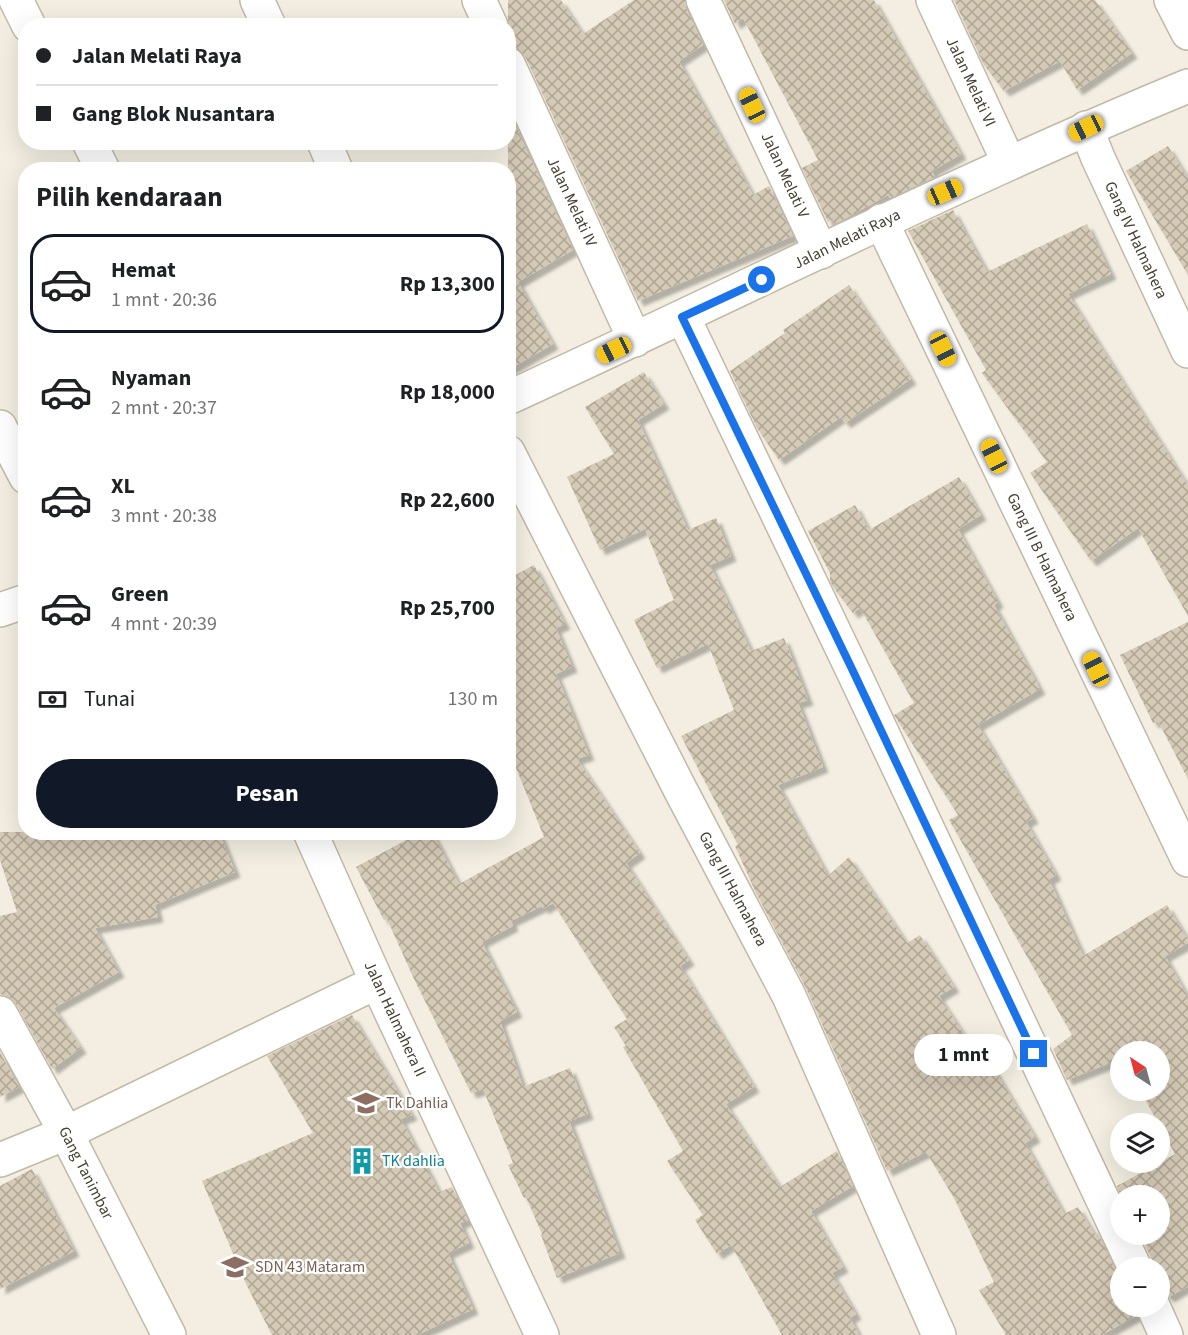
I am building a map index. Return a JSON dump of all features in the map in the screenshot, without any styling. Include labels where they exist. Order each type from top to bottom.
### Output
[{"type":"street","points":[[16,0],[25,18]]},
{"type":"street","points":[[257,0],[265,18]]},
{"type":"street","points":[[479,0],[487,18]]},
{"type":"street","name":"Jalan Melati V","points":[[703,0],[821,252]]},
{"type":"street","name":"Jalan Melati VI","points":[[933,0],[1009,164]]},
{"type":"street","points":[[1171,0],[1188,33]]},
{"type":"street","name":"Jalan Melati IV","points":[[516,82],[634,340]]},
{"type":"street","name":"Jalan Melati Raya","points":[[516,394],[821,252],[881,221],[1086,128],[1188,86]]},
{"type":"street","name":"Gang IV Halmahera","points":[[1086,128],[1188,351]]},
{"type":"street","name":"Gang III B Halmahera","points":[[881,221],[1188,860]]},
{"type":"street","points":[[682,317],[852,669],[1130,1257]]},
{"type":"street","points":[[0,427],[18,462]]},
{"type":"street","name":"Gang III Halmahera","points":[[516,468],[681,791],[789,996],[939,1335]]},
{"type":"street","points":[[0,610],[18,604]]},
{"type":"street","name":"Jalan Halmahera II","points":[[314,840],[377,982],[542,1335]]},
{"type":"street","points":[[0,1160],[66,1133],[377,982]]},
{"type":"street","name":"Gang Tanimbar","points":[[0,1013],[66,1133],[169,1335]]},
{"type":"street","points":[[1158,1317],[1166,1335]]},
{"type":"building","points":[[508,0],[561,0],[583,34],[634,0],[685,0],[686,8],[703,45],[679,61],[753,195],[769,186],[793,236],[638,301],[525,56],[516,47],[516,18],[508,18]]},
{"type":"building","points":[[724,0],[874,0],[961,154],[932,171],[935,177],[890,198],[888,195],[835,224],[833,220],[828,222],[802,168],[818,160],[743,18],[735,24]]},
{"type":"building","points":[[954,0],[1095,0],[1132,53],[1077,90],[1060,61],[1004,91],[984,65]]},
{"type":"building","points":[[516,127],[573,250],[518,282],[553,344],[516,365],[516,162],[508,162],[508,150],[516,150]]},
{"type":"building","points":[[1168,146],[1188,179],[1188,275],[1126,171]]},
{"type":"building","points":[[953,210],[987,272],[1087,224],[1111,274],[1068,294],[1188,486],[1188,616],[1138,528],[1091,561],[1030,473],[1047,462],[982,373],[986,370],[908,231]]},
{"type":"building","points":[[849,285],[911,379],[845,423],[841,417],[779,460],[757,428],[730,371],[785,333],[783,330]]},
{"type":"building","points":[[644,372],[664,404],[638,420],[688,530],[716,518],[731,556],[710,565],[751,651],[784,638],[808,700],[798,703],[823,767],[778,785],[828,876],[849,857],[907,943],[920,935],[954,987],[939,996],[982,1062],[988,1059],[1035,1137],[1025,1143],[1064,1214],[1078,1207],[1095,1235],[1098,1233],[1110,1258],[1110,1317],[1134,1317],[1102,1335],[1006,1335],[979,1290],[994,1282],[954,1198],[926,1152],[887,1171],[806,988],[756,893],[735,846],[738,845],[681,736],[734,710],[708,644],[657,668],[634,620],[674,600],[645,529],[600,550],[567,477],[614,454],[585,407]]},
{"type":"building","points":[[959,477],[981,515],[958,529],[998,602],[994,605],[1040,689],[978,725],[1033,818],[1026,822],[1056,875],[1049,879],[1083,956],[1167,905],[1188,940],[1188,943],[1165,956],[1188,997],[1188,1286],[1170,1296],[1170,1257],[1151,1257],[1145,1245],[1170,1245],[1170,1185],[1119,1185],[1141,1173],[1170,1173],[1170,1157],[1175,1154],[1170,1145],[1170,1113],[1153,1113],[1146,1101],[1170,1101],[1170,1041],[1110,1041],[1110,1063],[1067,1080],[1053,1049],[1072,1035],[949,820],[958,815],[894,715],[914,703],[860,608],[853,613],[833,587],[830,573],[808,531],[855,505],[869,530]]},
{"type":"building","points":[[534,565],[565,624],[556,628],[572,667],[556,674],[589,755],[577,759],[640,853],[626,863],[689,960],[680,966],[754,1087],[726,1104],[780,1187],[837,1151],[853,1186],[811,1211],[843,1267],[832,1273],[856,1314],[850,1318],[859,1335],[782,1335],[731,1245],[717,1254],[695,1220],[703,1215],[667,1161],[683,1151],[623,1047],[626,1046],[614,1027],[627,1019],[553,903],[511,921],[513,926],[482,942],[517,1012],[500,1021],[523,1087],[570,1068],[588,1114],[569,1121],[620,1253],[557,1278],[526,1197],[524,1198],[508,1165],[513,1163],[483,1089],[471,1093],[387,919],[384,920],[356,867],[406,840],[436,840],[459,884],[544,837],[516,768],[516,575]]},
{"type":"building","points":[[1188,622],[1188,779],[1158,721],[1153,723],[1120,655]]},
{"type":"building","points":[[0,832],[18,832],[18,840],[222,840],[235,872],[155,905],[158,917],[95,928],[119,972],[54,1008],[81,1048],[52,1069],[16,1004],[9,997],[0,994],[0,916],[17,912],[0,860]]},
{"type":"building","points":[[352,1015],[412,1115],[401,1119],[439,1192],[452,1187],[468,1220],[460,1223],[469,1243],[448,1253],[473,1309],[417,1335],[272,1335],[247,1286],[202,1181],[313,1133],[267,1056]]},
{"type":"building","points":[[0,1052],[19,1087],[0,1097]]},
{"type":"building","points":[[32,1169],[74,1251],[0,1289],[0,1186]]},
{"type":"place","name":"Tk Dahlia","points":[[366,1103]]},
{"type":"place","name":"TK dahlia","points":[[362,1161]]},
{"type":"place","name":"SDN 43 Mataram","points":[[235,1267]]},
{"type":"route","points":[[762,280],[682,317],[1034,1054]]}]
